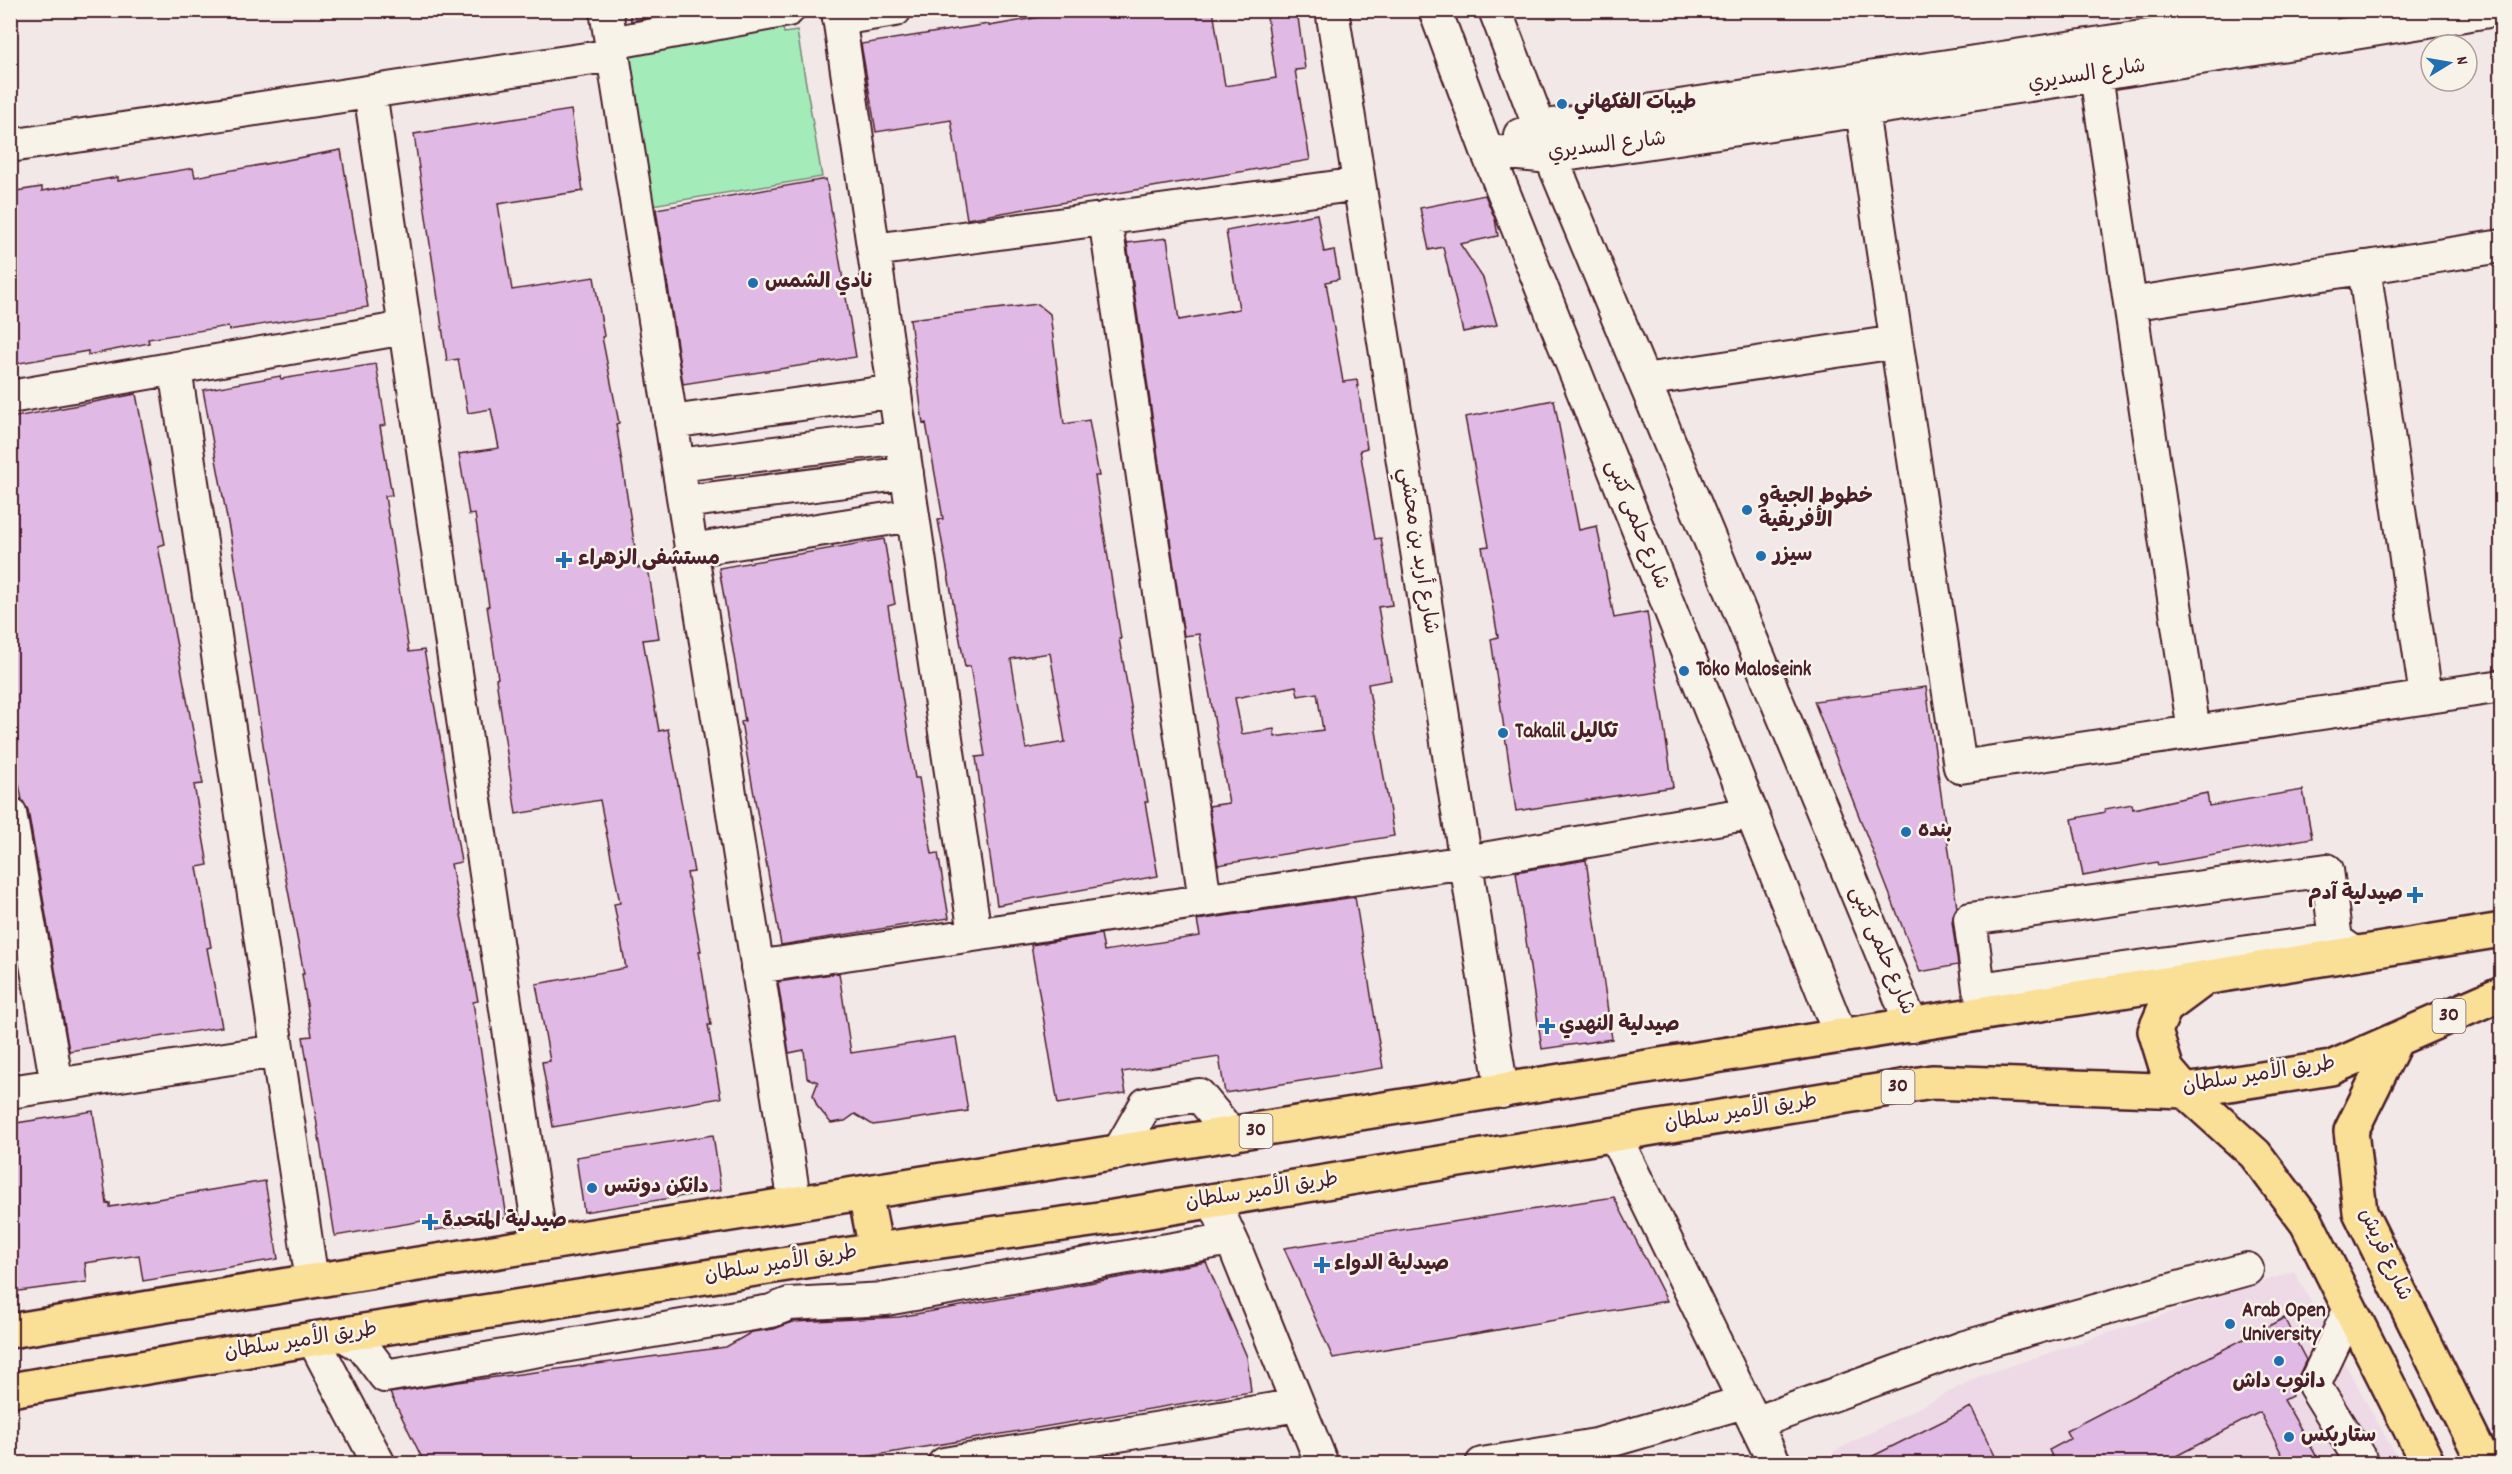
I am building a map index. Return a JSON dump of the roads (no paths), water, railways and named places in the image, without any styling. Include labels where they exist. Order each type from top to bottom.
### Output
[{"type":"main road","name":"30","points":[[10,1332],[312,1281],[1912,1026],[1988,1001],[2207,978],[2346,947],[2502,930]]},
{"type":"main road","points":[[2207,978],[2165,1008],[2155,1031],[2167,1070],[2185,1091],[2254,1154],[2307,1223],[2428,1464]]},
{"type":"main road","name":"طريق الأمير سلطان","points":[[10,1390],[876,1250],[1213,1200],[1932,1082],[2185,1091],[2331,1068],[2502,993]]},
{"type":"main road","name":"شارع قريش","points":[[2396,1040],[2351,1131],[2360,1212],[2485,1464]]},
{"type":"main road","points":[[865,1193],[876,1250]]},
{"type":"street","points":[[606,10],[795,1204]]},
{"type":"street","points":[[10,146],[370,92],[612,49],[788,10]]},
{"type":"street","points":[[895,10],[839,15],[975,934]]},
{"type":"street","name":"شارع أربد بن محشي","points":[[1332,10],[1502,1092]]},
{"type":"street","name":"شارع حلمى كتبى","points":[[1435,10],[1487,151],[1841,1037]]},
{"type":"street","name":"شارع حلمى كتبى","points":[[1494,10],[1551,157],[1912,1026]]},
{"type":"street","name":"شارع السديري","points":[[1487,151],[1539,127],[2323,10]]},
{"type":"street","name":"شارع السديري","points":[[1487,151],[1551,157],[2096,75],[2495,10]]},
{"type":"street","points":[[2096,75],[2194,732]]},
{"type":"street","points":[[370,92],[541,1245]]},
{"type":"street","points":[[1862,111],[1960,767],[2502,686]]},
{"type":"street","points":[[874,250],[1359,184]]},
{"type":"street","points":[[1105,218],[1205,900]]},
{"type":"street","points":[[2130,304],[2502,246]]},
{"type":"street","points":[[2364,267],[2426,697]]},
{"type":"street","points":[[10,397],[405,328]]},
{"type":"street","points":[[1644,380],[1896,342]]},
{"type":"street","points":[[175,369],[312,1281]]},
{"type":"street","points":[[671,422],[895,391]]},
{"type":"street","points":[[678,465],[902,437]]},
{"type":"street","points":[[684,502],[907,473]]},
{"type":"street","points":[[691,550],[913,515]]},
{"type":"street","points":[[10,813],[57,1085]]},
{"type":"street","points":[[757,967],[1466,861],[1751,813]]},
{"type":"street","points":[[2327,870],[2346,947],[1988,1001],[1979,989],[1970,919],[2327,870]]},
{"type":"street","points":[[10,1092],[277,1051]]},
{"type":"street","points":[[1118,1153],[1146,1104],[1198,1095],[1232,1135]]},
{"type":"street","points":[[1614,1134],[1775,1464]]},
{"type":"street","points":[[1213,1200],[1322,1464]]},
{"type":"street","points":[[347,1402],[385,1376],[771,1311],[789,1304],[886,1299],[1230,1239]]},
{"type":"street","points":[[1482,1464],[1596,1445],[1750,1413],[1965,1347],[2247,1269]]},
{"type":"street","points":[[2350,1309],[2314,1385],[2363,1464]]},
{"type":"street","points":[[328,1337],[363,1347],[385,1376]]},
{"type":"street","points":[[328,1337],[347,1402],[379,1464]]},
{"type":"street","points":[[944,1464],[1298,1405]]},
{"type":"place","name":"طيبات الفكهاني","points":[[1562,104]]},
{"type":"place","name":"نادي الشمس","points":[[753,283]]},
{"type":"place","name":"خطوط الجيةو الأفريقية","points":[[1747,510]]},
{"type":"place","name":"سيزر","points":[[1761,556]]},
{"type":"place","name":"مستشفى الزهراء","points":[[564,560]]},
{"type":"place","name":"Toko Maloseink","points":[[1684,671]]},
{"type":"place","name":"Takalil تكاليل","points":[[1503,733]]},
{"type":"place","name":"بنده","points":[[1906,832]]},
{"type":"place","name":"صيدلية آدم","points":[[2415,895]]},
{"type":"place","name":"صيدلية النهدي","points":[[1547,1026]]},
{"type":"place","name":"دانكن دونتس","points":[[592,1188]]},
{"type":"place","name":"صيدلية المتحدة","points":[[430,1222]]},
{"type":"place","name":"صيدلية الدواء","points":[[1322,1265]]},
{"type":"place","name":"Arab Open University","points":[[2230,1324]]},
{"type":"place","name":"دانوب داش","points":[[2279,1361]]},
{"type":"place","name":"ستاربكس","points":[[2289,1437]]}]
